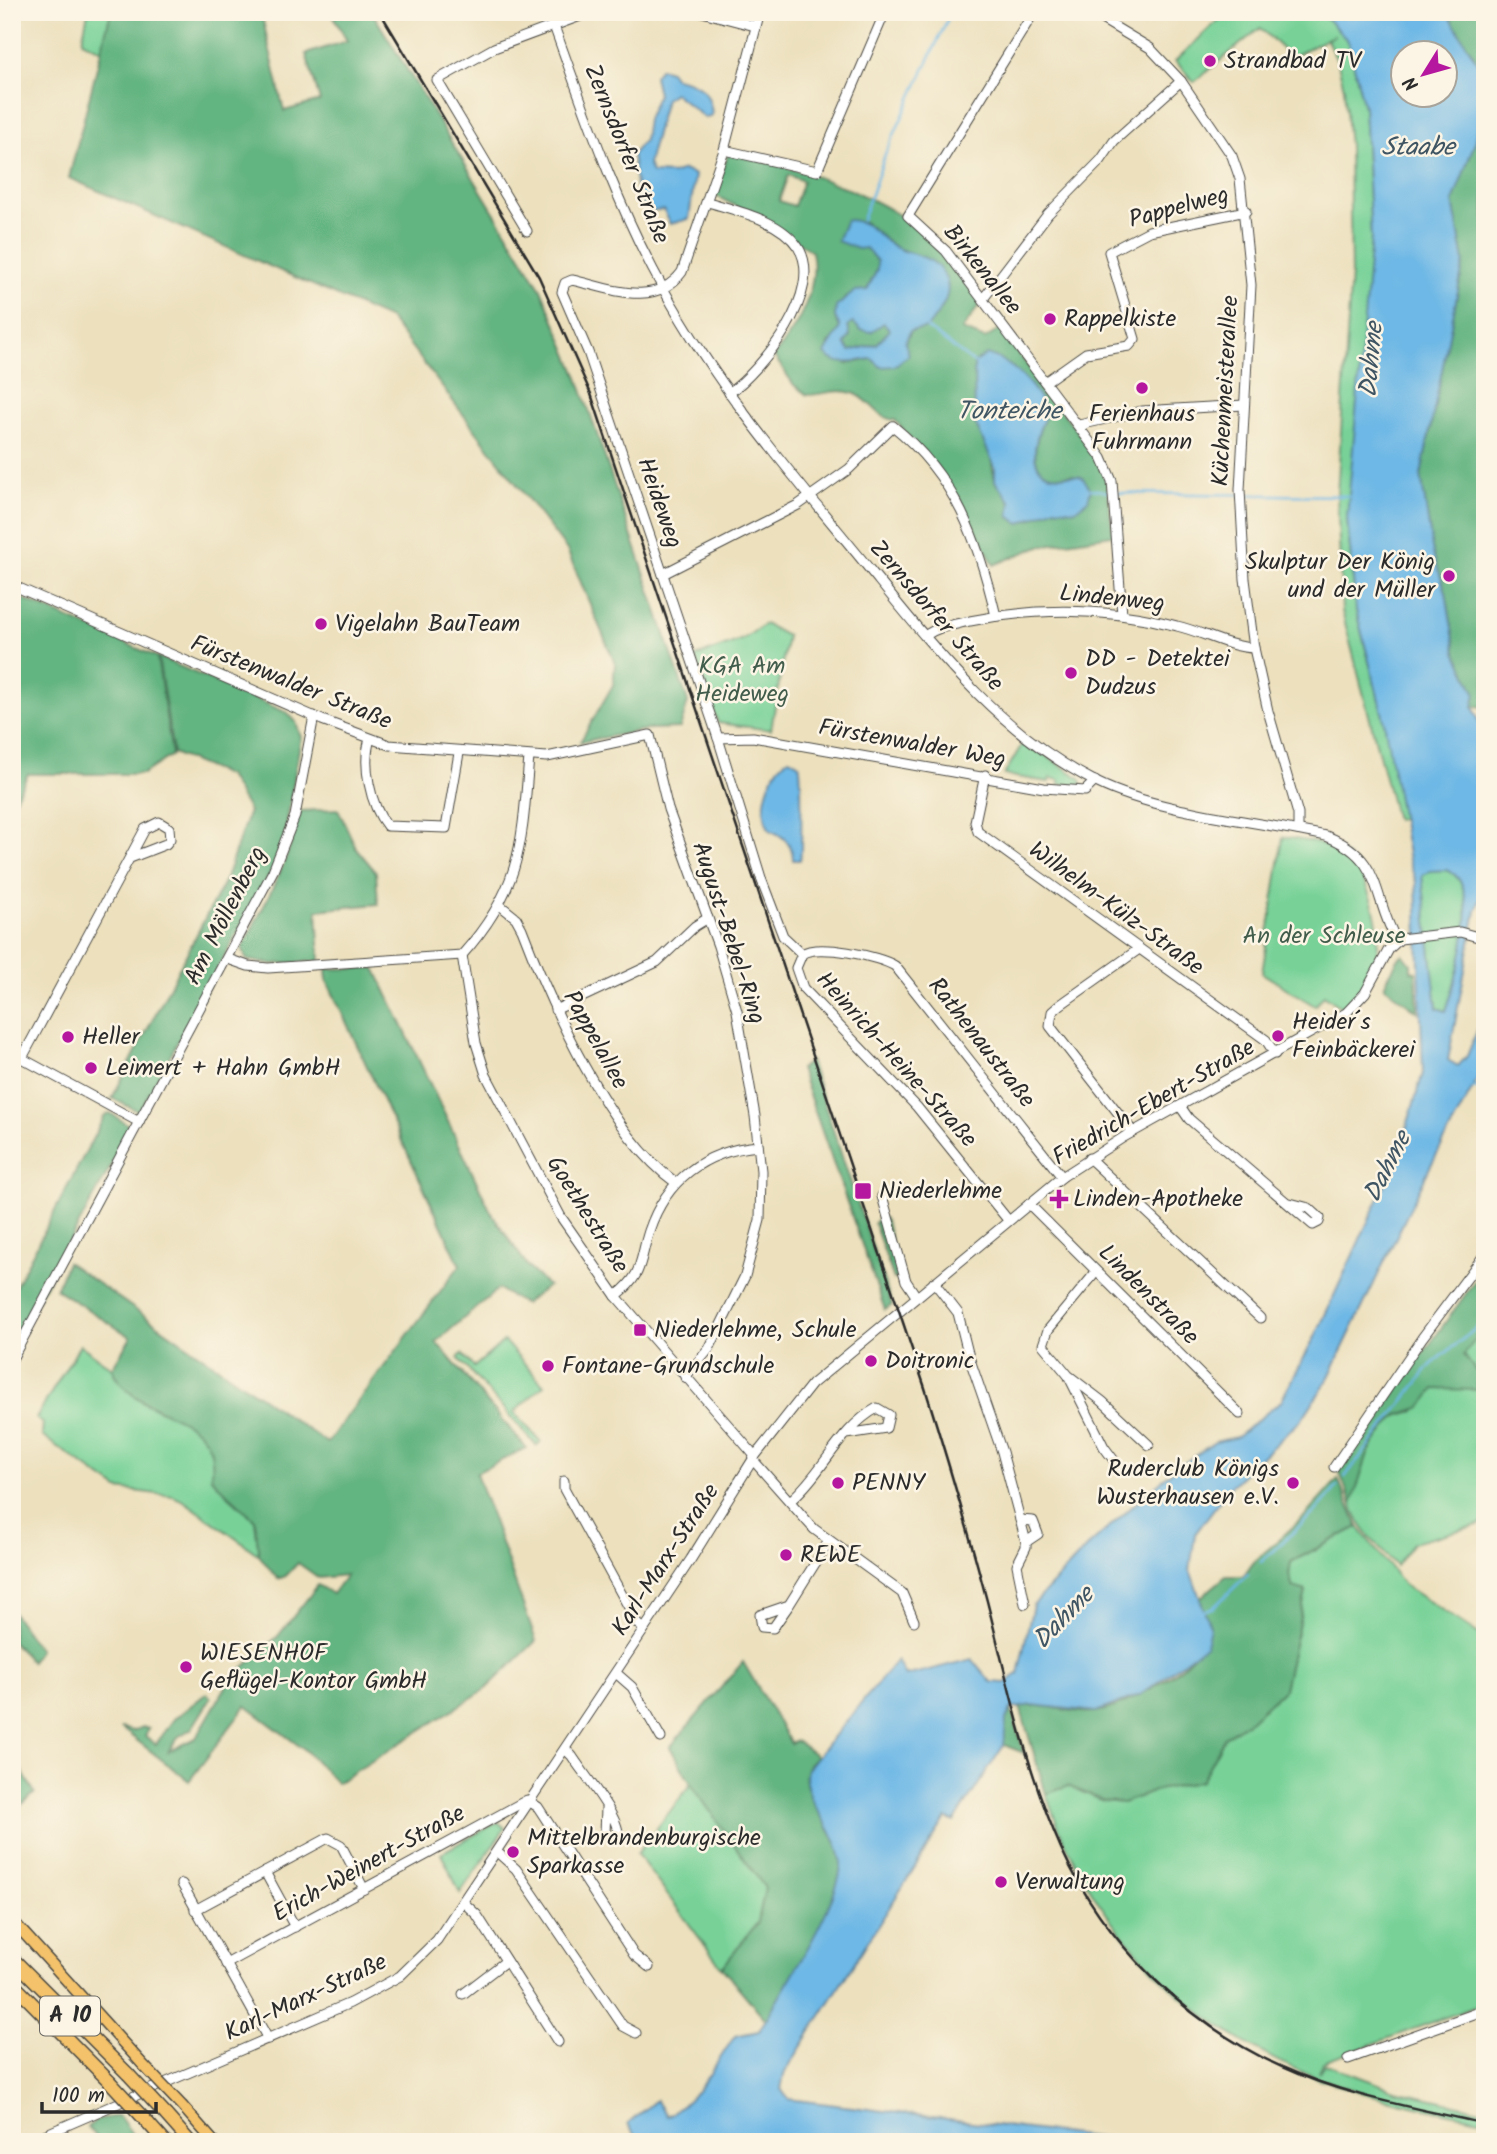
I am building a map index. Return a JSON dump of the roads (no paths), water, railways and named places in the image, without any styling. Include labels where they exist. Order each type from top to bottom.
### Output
[{"type":"highway","name":"A 10","points":[[12,1958],[128,2074],[190,2142]]},
{"type":"highway","name":"A 10","points":[[12,1983],[165,2142]]},
{"type":"main road","points":[[12,1920],[214,2142]]},
{"type":"street","name":"Zernsdorfer Straße","points":[[549,12],[607,168],[663,289],[729,393],[809,498],[976,694],[1007,722],[1054,757],[1095,781],[1145,800],[1336,840],[1357,853],[1375,881],[1397,941]]},
{"type":"street","points":[[527,231],[437,80],[481,55],[554,24],[591,12]]},
{"type":"street","points":[[702,12],[755,26]]},
{"type":"street","points":[[663,289],[682,272],[708,202],[760,12]]},
{"type":"street","points":[[724,150],[817,172],[885,12]]},
{"type":"street","name":"Birkenallee","points":[[1034,12],[908,216],[946,251],[1102,458],[1112,481],[1122,615]]},
{"type":"street","name":"Küchenmeisterallee","points":[[1090,12],[1150,48],[1181,81],[1232,156],[1240,178],[1246,211],[1251,285],[1240,490],[1245,579],[1254,648],[1276,744],[1298,814],[1298,830]]},
{"type":"street","points":[[983,299],[1048,214],[1101,160],[1114,141],[1181,81]]},
{"type":"street","points":[[708,202],[758,219],[783,233],[798,246],[805,269],[802,290],[783,334],[767,355],[729,393]]},
{"type":"street","name":"Pappelweg","points":[[1045,382],[1086,353],[1129,346],[1135,339],[1109,252],[1149,231],[1246,211]]},
{"type":"street","name":"Heideweg","points":[[663,289],[639,295],[572,279],[565,283],[562,292],[588,352],[718,738]]},
{"type":"street","points":[[1079,425],[1142,411],[1244,405]]},
{"type":"street","points":[[663,574],[809,498],[849,469],[893,426],[921,452],[954,496],[978,544],[996,616]]},
{"type":"street","name":"Fürstenwalder Straße","points":[[12,585],[370,739],[413,749],[547,757],[650,735]]},
{"type":"street","name":"Lindenweg","points":[[925,636],[937,628],[996,616],[1066,610],[1122,615],[1177,625],[1243,647],[1254,648]]},
{"type":"street","name":"Am Möllenberg","points":[[12,1359],[228,958],[287,837],[301,787],[314,716]]},
{"type":"street","name":"August-Bebel-Ring","points":[[650,735],[668,809],[708,918],[737,1012],[758,1146],[760,1210],[751,1259],[709,1349],[685,1377]]},
{"type":"street","name":"Fürstenwalder Weg","points":[[718,738],[753,737],[1081,792],[1090,789],[1095,781]]},
{"type":"street","name":"Heinrich-Heine-Straße","points":[[718,738],[736,802],[783,936],[802,954]]},
{"type":"street","points":[[370,739],[365,759],[380,818],[387,826],[446,828],[459,753]]},
{"type":"street","points":[[228,958],[248,966],[268,968],[462,955],[500,906],[514,869],[522,833],[529,757]]},
{"type":"street","name":"Wilhelm-Külz-Straße","points":[[985,775],[975,822],[978,832],[1266,1040],[1275,1054]]},
{"type":"street","points":[[22,1058],[130,858],[149,825],[159,822],[169,828],[170,839],[166,844],[130,858]]},
{"type":"street","name":"Pappelallee","points":[[500,906],[516,918],[555,1010],[621,1123],[645,1154],[675,1182]]},
{"type":"street","points":[[555,1010],[657,962],[695,926],[708,918]]},
{"type":"street","points":[[1397,941],[1467,933],[1485,939]]},
{"type":"street","name":"Friedrich-Ebert-Straße","points":[[916,1296],[1089,1158],[1319,1031],[1356,1004],[1397,941]]},
{"type":"street","name":"Heinrich-Heine-Straße","points":[[856,955],[816,949],[802,954],[796,968],[803,988],[917,1107],[1008,1220]]},
{"type":"street","points":[[1133,1132],[1050,1026],[1052,1012],[1060,1005],[1139,949]]},
{"type":"street","name":"Goethestraße","points":[[462,955],[476,1043],[492,1090],[561,1217],[616,1296],[754,1458]]},
{"type":"street","name":"Rathenaustraße","points":[[856,955],[895,965],[1062,1177]]},
{"type":"street","points":[[12,1053],[139,1122]]},
{"type":"street","points":[[1180,1106],[1189,1119],[1290,1203]]},
{"type":"street","points":[[616,1296],[634,1281],[641,1268],[653,1219],[675,1182],[703,1162],[758,1146]]},
{"type":"street","points":[[1089,1158],[1260,1318]]},
{"type":"street","points":[[882,1196],[906,1281],[916,1296]]},
{"type":"street","name":"Lindenstraße","points":[[1028,1204],[1240,1414]]},
{"type":"street","points":[[1334,1467],[1422,1338],[1485,1254]]},
{"type":"street","points":[[1096,1272],[1044,1337],[1046,1351],[1068,1375],[1102,1401],[1149,1446]]},
{"type":"street","points":[[934,1282],[958,1313],[1002,1452],[1026,1542],[1017,1565],[1025,1604]]},
{"type":"street","name":"Karl-Marx-Straße","points":[[27,2142],[368,1994],[400,1976],[430,1949],[616,1673],[754,1458],[812,1384],[916,1296]]},
{"type":"street","points":[[1068,1375],[1104,1447],[1122,1471]]},
{"type":"street","points":[[791,1500],[803,1490],[847,1434]]},
{"type":"street","points":[[754,1458],[814,1529],[902,1593],[914,1621]]},
{"type":"street","points":[[564,1481],[564,1489],[607,1569],[638,1624],[644,1629]]},
{"type":"street","points":[[1020,1520],[1034,1521],[1038,1527],[1038,1534],[1026,1542]]},
{"type":"street","points":[[789,1605],[829,1541]]},
{"type":"street","points":[[616,1673],[632,1687],[661,1738]]},
{"type":"street","points":[[565,1749],[606,1808]]},
{"type":"street","points":[[531,1801],[634,1955],[649,1967]]},
{"type":"street","name":"Erich-Weinert-Straße","points":[[226,1964],[520,1803],[531,1801]]},
{"type":"street","points":[[195,1910],[328,1838],[341,1845],[364,1889]]},
{"type":"street","points":[[497,1852],[510,1861],[623,2026],[636,2033]]},
{"type":"street","points":[[265,1872],[295,1927]]},
{"type":"street","points":[[182,1884],[268,2039]]},
{"type":"street","points":[[463,1902],[477,1915],[558,2042]]},
{"type":"street","points":[[463,1994],[506,1961]]},
{"type":"street","points":[[1348,2059],[1485,2010]]},
{"type":"water","points":[[1321,12],[1447,12],[1479,65],[1484,97],[1476,139],[1453,202],[1464,261],[1421,475],[1433,554],[1446,592],[1456,652],[1476,694],[1473,707],[1485,735],[1485,898],[1480,899],[1476,911],[1448,1060],[1458,1066],[1467,1056],[1485,1011],[1485,1065],[1430,1167],[1327,1381],[1302,1419],[1230,1487],[1195,1534],[1190,1570],[1210,1627],[1206,1645],[1142,1694],[1096,1712],[1032,1705],[1011,1709],[1006,1719],[1004,1745],[954,1822],[946,1818],[784,2074],[781,2089],[788,2099],[1132,2142],[639,2142],[628,2124],[656,2100],[667,2116],[678,2109],[697,2091],[735,2036],[759,2031],[808,1947],[832,1899],[839,1878],[839,1850],[809,1793],[807,1769],[897,1660],[905,1676],[972,1659],[991,1682],[1005,1683],[1018,1674],[1033,1605],[1086,1548],[1171,1472],[1215,1442],[1237,1437],[1281,1401],[1314,1339],[1397,1159],[1423,1073],[1416,882],[1409,860],[1383,716],[1356,610],[1347,518],[1371,238],[1364,107],[1348,41]],"holes":[[[1447,870],[1459,879],[1465,894],[1465,934],[1446,1011],[1437,1008],[1422,876],[1430,871]]]},
{"type":"water","points":[[660,68],[670,71],[675,78],[702,89],[709,100],[712,115],[705,118],[674,93],[665,99],[648,164],[652,173],[672,174],[683,170],[695,175],[689,219],[670,224],[664,210],[648,212],[637,192],[632,155],[644,140],[647,119],[658,94],[654,76]]},
{"type":"water","name":"Tonteiche","points":[[846,220],[861,223],[897,248],[933,262],[946,279],[948,287],[944,304],[927,328],[910,331],[905,343],[909,355],[894,366],[881,367],[872,359],[836,361],[825,354],[840,327],[835,317],[836,307],[855,291],[867,290],[877,270],[877,261],[866,248],[858,249],[837,241]],"holes":[[[853,323],[861,330],[871,332],[884,323],[890,330],[877,344],[850,351],[845,344],[850,335],[848,326]]]},
{"type":"water","name":"Tonteiche","points":[[987,354],[1015,369],[1031,385],[1043,404],[1047,413],[1040,427],[1035,454],[1041,469],[1056,476],[1082,477],[1091,489],[1088,500],[1075,510],[1055,508],[1019,524],[1009,516],[1011,502],[995,481],[995,467],[975,423],[974,363]]},
{"type":"water","points":[[789,758],[799,764],[800,769],[800,860],[793,860],[792,850],[787,842],[770,830],[766,822],[767,791],[776,772]]},
{"type":"waterway","points":[[862,220],[886,152],[951,12]]},
{"type":"waterway","points":[[927,328],[974,363]]},
{"type":"waterway","points":[[1091,489],[1109,492]]},
{"type":"waterway","points":[[1115,493],[1350,496]]},
{"type":"waterway","points":[[1471,1087],[1485,1088]]},
{"type":"waterway","points":[[1345,1477],[1431,1365],[1485,1321]]},
{"type":"waterway","points":[[1261,1562],[1316,1511],[1338,1486]]},
{"type":"waterway","points":[[1203,1611],[1214,1607],[1248,1574]]},
{"type":"railway","points":[[380,12],[539,277],[591,394],[925,1388],[1038,1788],[1061,1848],[1079,1883],[1100,1916],[1152,1977],[1213,2028],[1247,2049],[1282,2067],[1331,2086],[1485,2124]]},
{"type":"place","name":"Strandbad TV","points":[[1210,61]]},
{"type":"place","name":"Rappelkiste","points":[[1050,319]]},
{"type":"place","name":"Ferienhaus Fuhrmann","points":[[1142,388]]},
{"type":"place","name":"Skulptur Der König und der Müller","points":[[1449,576]]},
{"type":"place","name":"Vigelahn BauTeam","points":[[321,624]]},
{"type":"place","name":"DD - Detektei Dudzus","points":[[1071,673]]},
{"type":"place","name":"Heider´s Feinbäckerei","points":[[1278,1036]]},
{"type":"place","name":"Heller","points":[[68,1037]]},
{"type":"place","name":"Leimert + Hahn GmbH","points":[[91,1068]]},
{"type":"place","name":"Niederlehme","points":[[863,1191]]},
{"type":"place","name":"Linden-Apotheke","points":[[1059,1199]]},
{"type":"place","name":"Niederlehme, Schule","points":[[640,1330]]},
{"type":"place","name":"Doitronic","points":[[871,1361]]},
{"type":"place","name":"Fontane-Grundschule","points":[[548,1366]]},
{"type":"place","name":"PENNY","points":[[838,1483]]},
{"type":"place","name":"Ruderclub Königs Wusterhausen e.V.","points":[[1293,1483]]},
{"type":"place","name":"REWE","points":[[786,1555]]},
{"type":"place","name":"WIESENHOF Geflügel-Kontor GmbH","points":[[186,1667]]},
{"type":"place","name":"Mittelbrandenburgische Sparkasse","points":[[513,1852]]},
{"type":"place","name":"Verwaltung","points":[[1001,1882]]},
{"type":"water label","name":"Staabe","points":[[1418,148]]},
{"type":"water label","name":"Dahme","points":[[1372,360]]},
{"type":"water label","name":"Dahme","points":[[1388,1167]]},
{"type":"water label","name":"Dahme","points":[[1064,1618]]},
{"type":"park label","name":"KGA Am Heideweg","points":[[742,680]]},
{"type":"park label","name":"An der Schleuse","points":[[1324,936]]}]
